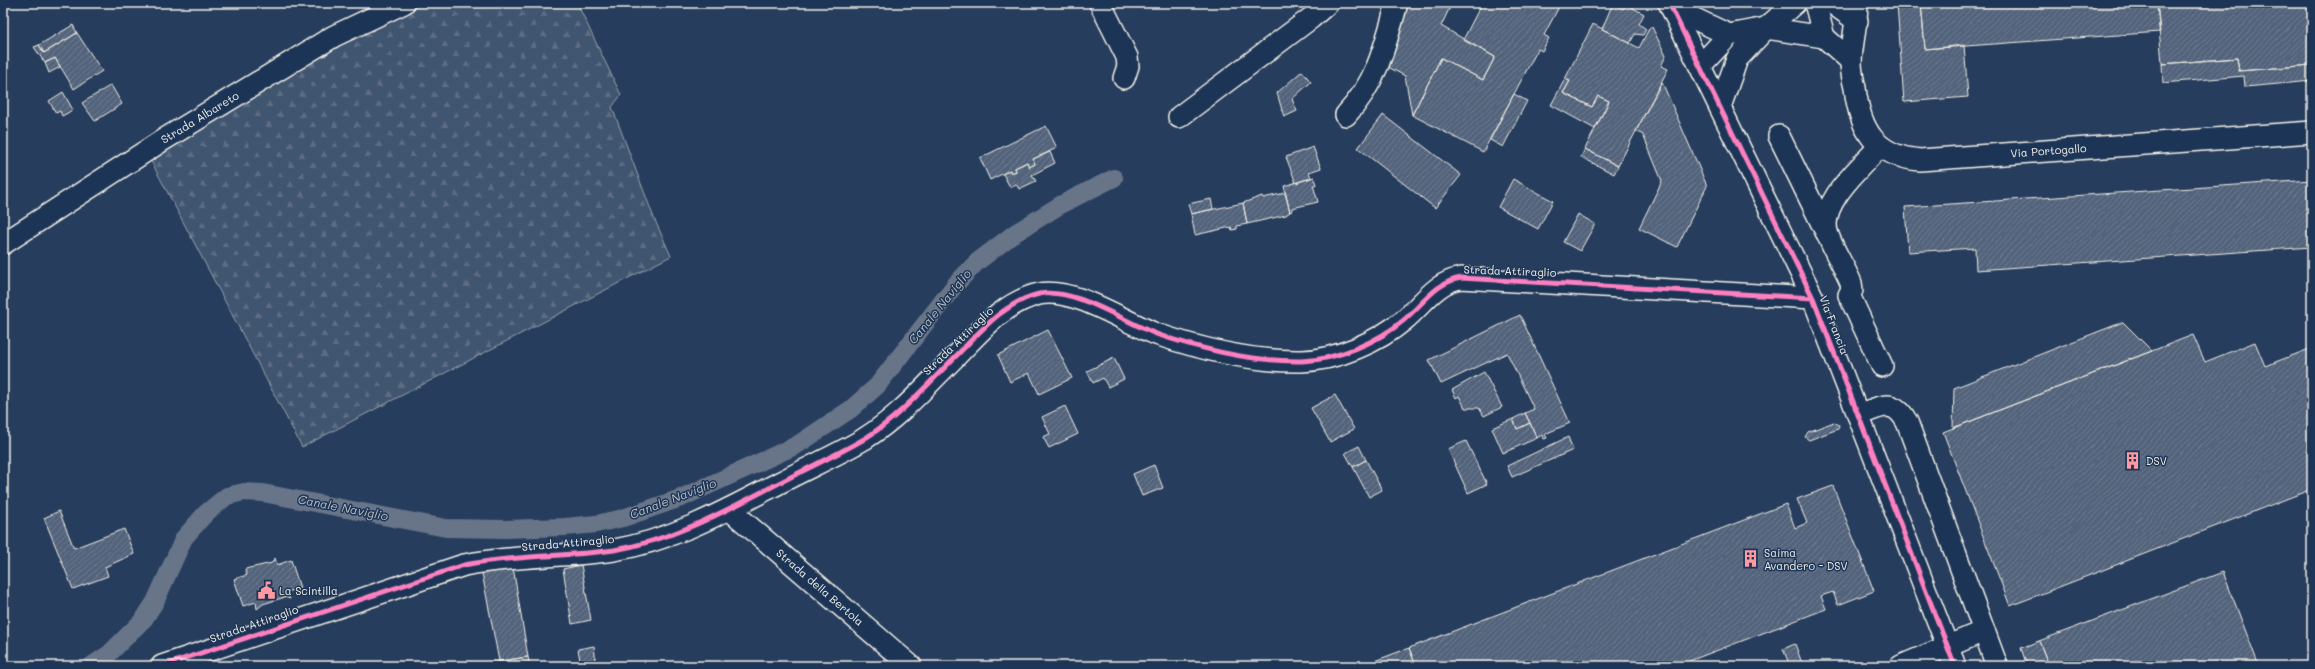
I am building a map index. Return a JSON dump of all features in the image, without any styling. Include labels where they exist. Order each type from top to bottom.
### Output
[{"type":"street","name":"Strada Albareto","points":[[3,244],[163,140],[334,36],[404,3]]},
{"type":"street","points":[[1100,3],[1127,57],[1128,66],[1124,78]]},
{"type":"street","points":[[1179,117],[1311,18],[1328,3]]},
{"type":"street","points":[[1346,115],[1358,102],[1375,74],[1396,3]]},
{"type":"street","points":[[1720,107],[1737,59],[1766,28],[1795,3]]},
{"type":"street","points":[[1815,3],[1824,37]]},
{"type":"street","name":"Via Portogallo","points":[[1832,3],[1857,12],[1851,61],[1858,112],[1862,123],[1880,146],[1897,155],[1920,160],[2312,132]]},
{"type":"street","points":[[1671,6],[1729,35]]},
{"type":"street","name":"Via Francia","points":[[1671,6],[1813,298],[1952,657]]},
{"type":"street","points":[[1700,66],[1729,35],[1766,28],[1824,37],[1851,61]]},
{"type":"street","points":[[1700,66],[1737,59]]},
{"type":"street","points":[[1779,136],[1848,275],[1852,290],[1850,295],[1882,366]]},
{"type":"street","points":[[1827,234],[1826,217],[1829,205],[1880,146]]},
{"type":"street","name":"Strada Attiraglio","points":[[162,666],[464,565],[507,558],[617,549],[683,530],[729,509],[877,430],[903,410],[988,323],[1013,305],[1040,294],[1069,296],[1159,335],[1217,351],[1266,360],[1305,361],[1351,350],[1377,338],[1403,321],[1442,284],[1461,278],[1813,298]]},
{"type":"street","points":[[1858,415],[1885,405],[1891,406],[1902,414],[1907,422],[1997,666]]},
{"type":"street","name":"Strada della Bertola","points":[[729,509],[911,666]]},
{"type":"street","points":[[1901,666],[1952,657],[1958,641],[1984,631]]},
{"type":"green space","points":[[425,3],[577,3],[621,95],[612,107],[654,218],[671,256],[302,447],[151,161],[345,40]]},
{"type":"building","points":[[1409,3],[1452,3],[1441,26],[1495,57],[1483,80],[1441,58],[1412,115],[1405,76],[1388,67]]},
{"type":"building","points":[[1482,3],[1561,3],[1544,35],[1549,38],[1542,51],[1538,49],[1483,152],[1412,115],[1441,58],[1483,80],[1495,57],[1463,40]]},
{"type":"building","points":[[1613,3],[1623,9],[1626,4],[1644,14],[1639,24],[1646,29],[1643,35],[1635,34],[1630,43],[1602,29]]},
{"type":"building","points":[[1897,3],[1921,3],[1925,49],[1964,45],[1968,97],[1904,102]]},
{"type":"building","points":[[1921,3],[2157,3],[2160,32],[1925,49]]},
{"type":"building","points":[[2157,3],[2312,3],[2312,65],[2239,71],[2237,58],[2162,64]]},
{"type":"building","points":[[1593,24],[1639,48],[1650,27],[1652,27],[1666,56],[1661,66],[1668,69],[1618,166],[1585,149],[1609,101],[1598,96],[1592,107],[1563,93],[1570,81],[1565,79]]},
{"type":"building","points":[[73,25],[77,33],[44,53],[39,45]]},
{"type":"building","points":[[77,33],[102,71],[74,89],[55,58],[45,63],[34,47],[39,45],[44,53]]},
{"type":"building","points":[[55,58],[60,67],[49,73],[45,63]]},
{"type":"building","points":[[2237,58],[2239,71],[2312,65],[2312,81],[2245,87],[2244,76],[2163,83],[2162,64]]},
{"type":"building","points":[[1302,71],[1311,82],[1292,99],[1297,111],[1284,117],[1277,93]]},
{"type":"building","points":[[1565,79],[1570,81],[1563,93],[1592,107],[1598,96],[1609,101],[1595,129],[1551,105]]},
{"type":"building","points":[[1662,82],[1707,186],[1677,247],[1639,228],[1662,181],[1643,135],[1636,131]]},
{"type":"building","points":[[111,85],[122,104],[95,121],[82,103]]},
{"type":"building","points":[[63,92],[73,110],[62,116],[60,111],[56,113],[49,101]]},
{"type":"building","points":[[1514,94],[1527,101],[1503,147],[1490,140]]},
{"type":"building","points":[[1383,115],[1461,175],[1435,208],[1358,148]]},
{"type":"building","points":[[1046,126],[1057,148],[1033,159],[1035,164],[1029,167],[1027,162],[1015,168],[1016,171],[1011,173],[1010,170],[990,180],[980,158]]},
{"type":"building","points":[[1313,147],[1321,168],[1309,172],[1311,178],[1296,183],[1286,157]]},
{"type":"building","points":[[1585,149],[1618,166],[1614,174],[1581,157]]},
{"type":"building","points":[[1050,152],[1055,163],[1032,175],[1036,181],[1019,189],[1016,184],[1010,187],[1003,174],[1010,170],[1011,173],[1016,171],[1015,168],[1027,162],[1029,167],[1035,164],[1033,159]]},
{"type":"building","points":[[1314,177],[1316,185],[1313,185],[1318,202],[1292,208],[1292,211],[1290,212],[1284,186]]},
{"type":"building","points":[[1513,179],[1553,201],[1538,229],[1498,207]]},
{"type":"building","points":[[2312,180],[2312,247],[1976,270],[1975,248],[1908,252],[1905,207]]},
{"type":"building","points":[[1285,193],[1290,212],[1286,215],[1247,224],[1243,203],[1262,196],[1263,198]]},
{"type":"building","points":[[1211,199],[1213,209],[1191,214],[1188,204]]},
{"type":"building","points":[[1243,203],[1247,224],[1237,226],[1237,229],[1232,230],[1231,227],[1195,235],[1191,214]]},
{"type":"building","points":[[1578,214],[1595,224],[1580,251],[1563,242]]},
{"type":"building","points":[[1520,315],[1570,423],[1545,434],[1547,438],[1544,439],[1542,435],[1537,438],[1525,413],[1534,409],[1507,353],[1441,384],[1429,360]]},
{"type":"building","points":[[2123,322],[2152,351],[1953,428],[1954,388]]},
{"type":"building","points":[[1048,330],[1072,378],[1039,394],[1029,373],[1010,382],[998,355]]},
{"type":"building","name":"DSV","points":[[2193,335],[2205,362],[2255,342],[2265,366],[2312,348],[2312,489],[2010,606],[1943,432]]},
{"type":"building","points":[[1114,358],[1124,379],[1108,387],[1103,378],[1093,383],[1087,371]]},
{"type":"building","points":[[1484,372],[1502,407],[1484,416],[1479,408],[1465,408],[1459,396],[1456,398],[1452,390]]},
{"type":"building","points":[[1335,395],[1354,429],[1330,442],[1311,408]]},
{"type":"building","points":[[1065,406],[1078,434],[1049,448],[1043,437],[1050,434],[1042,417]]},
{"type":"building","points":[[1525,413],[1530,423],[1517,429],[1513,419]]},
{"type":"building","points":[[1513,419],[1517,429],[1530,423],[1537,438],[1503,453],[1492,428]]},
{"type":"building","points":[[1834,422],[1839,425],[1838,429],[1809,440],[1805,437],[1808,432]]},
{"type":"building","points":[[1568,437],[1573,450],[1512,477],[1507,466]]},
{"type":"building","points":[[1466,441],[1487,484],[1468,493],[1448,449]]},
{"type":"building","points":[[1359,446],[1366,460],[1353,467],[1345,453]]},
{"type":"building","points":[[1366,460],[1382,490],[1369,497],[1353,467]]},
{"type":"building","points":[[1154,465],[1163,488],[1142,496],[1133,474]]},
{"type":"building","name":"Saima Avandero - DSV","points":[[1833,486],[1874,591],[1838,605],[1833,592],[1821,596],[1826,609],[1676,666],[1416,666],[1409,648],[1786,504],[1795,528],[1807,523],[1797,499]]},
{"type":"building","points":[[59,511],[74,548],[124,529],[134,554],[105,567],[108,576],[73,589],[44,518]]},
{"type":"building","points":[[275,558],[277,565],[291,560],[300,588],[287,592],[290,599],[285,597],[263,604],[257,609],[256,602],[243,606],[234,579],[247,575],[245,569],[272,563]]},
{"type":"building","points":[[581,565],[591,620],[572,624],[563,569]]},
{"type":"building","points":[[513,567],[528,657],[499,661],[482,573]]},
{"type":"building","points":[[2223,572],[2259,666],[2049,666],[2039,641]]},
{"type":"building","points":[[2039,641],[2049,666],[2027,666],[2021,648]]},
{"type":"building","points":[[1795,644],[1803,666],[1790,666],[1783,649]]},
{"type":"building","points":[[594,646],[596,663],[581,666],[578,649]]},
{"type":"building","points":[[1409,648],[1416,666],[1361,666]]},
{"type":"building","points":[[528,657],[530,666],[489,666],[489,663]]},
{"type":"waterway","name":"Canale Naviglio","points":[[91,666],[109,654],[144,619],[155,602],[184,538],[206,513],[227,496],[244,492],[263,493],[446,528],[505,529],[565,527],[596,524],[623,518],[681,498],[797,445],[851,409],[877,386],[955,285],[977,262],[1015,233],[1062,204],[1114,178]]},
{"type":"cycle path","points":[[1669,3],[1813,298],[1955,666]]},
{"type":"cycle path","points":[[162,666],[464,565],[502,559],[614,550],[679,532],[740,503],[864,439],[901,411],[973,338],[1003,311],[1026,298],[1039,294],[1053,293],[1084,301],[1100,307],[1146,330],[1194,346],[1229,354],[1284,361],[1315,360],[1329,357],[1356,348],[1382,336],[1411,314],[1430,294],[1444,284],[1461,278],[1813,298]]},
{"type":"place","name":"DSV","points":[[2133,461]]},
{"type":"place","name":"Saima Avandero - DSV","points":[[1751,559]]},
{"type":"place","name":"La Scintilla","points":[[266,591]]}]
